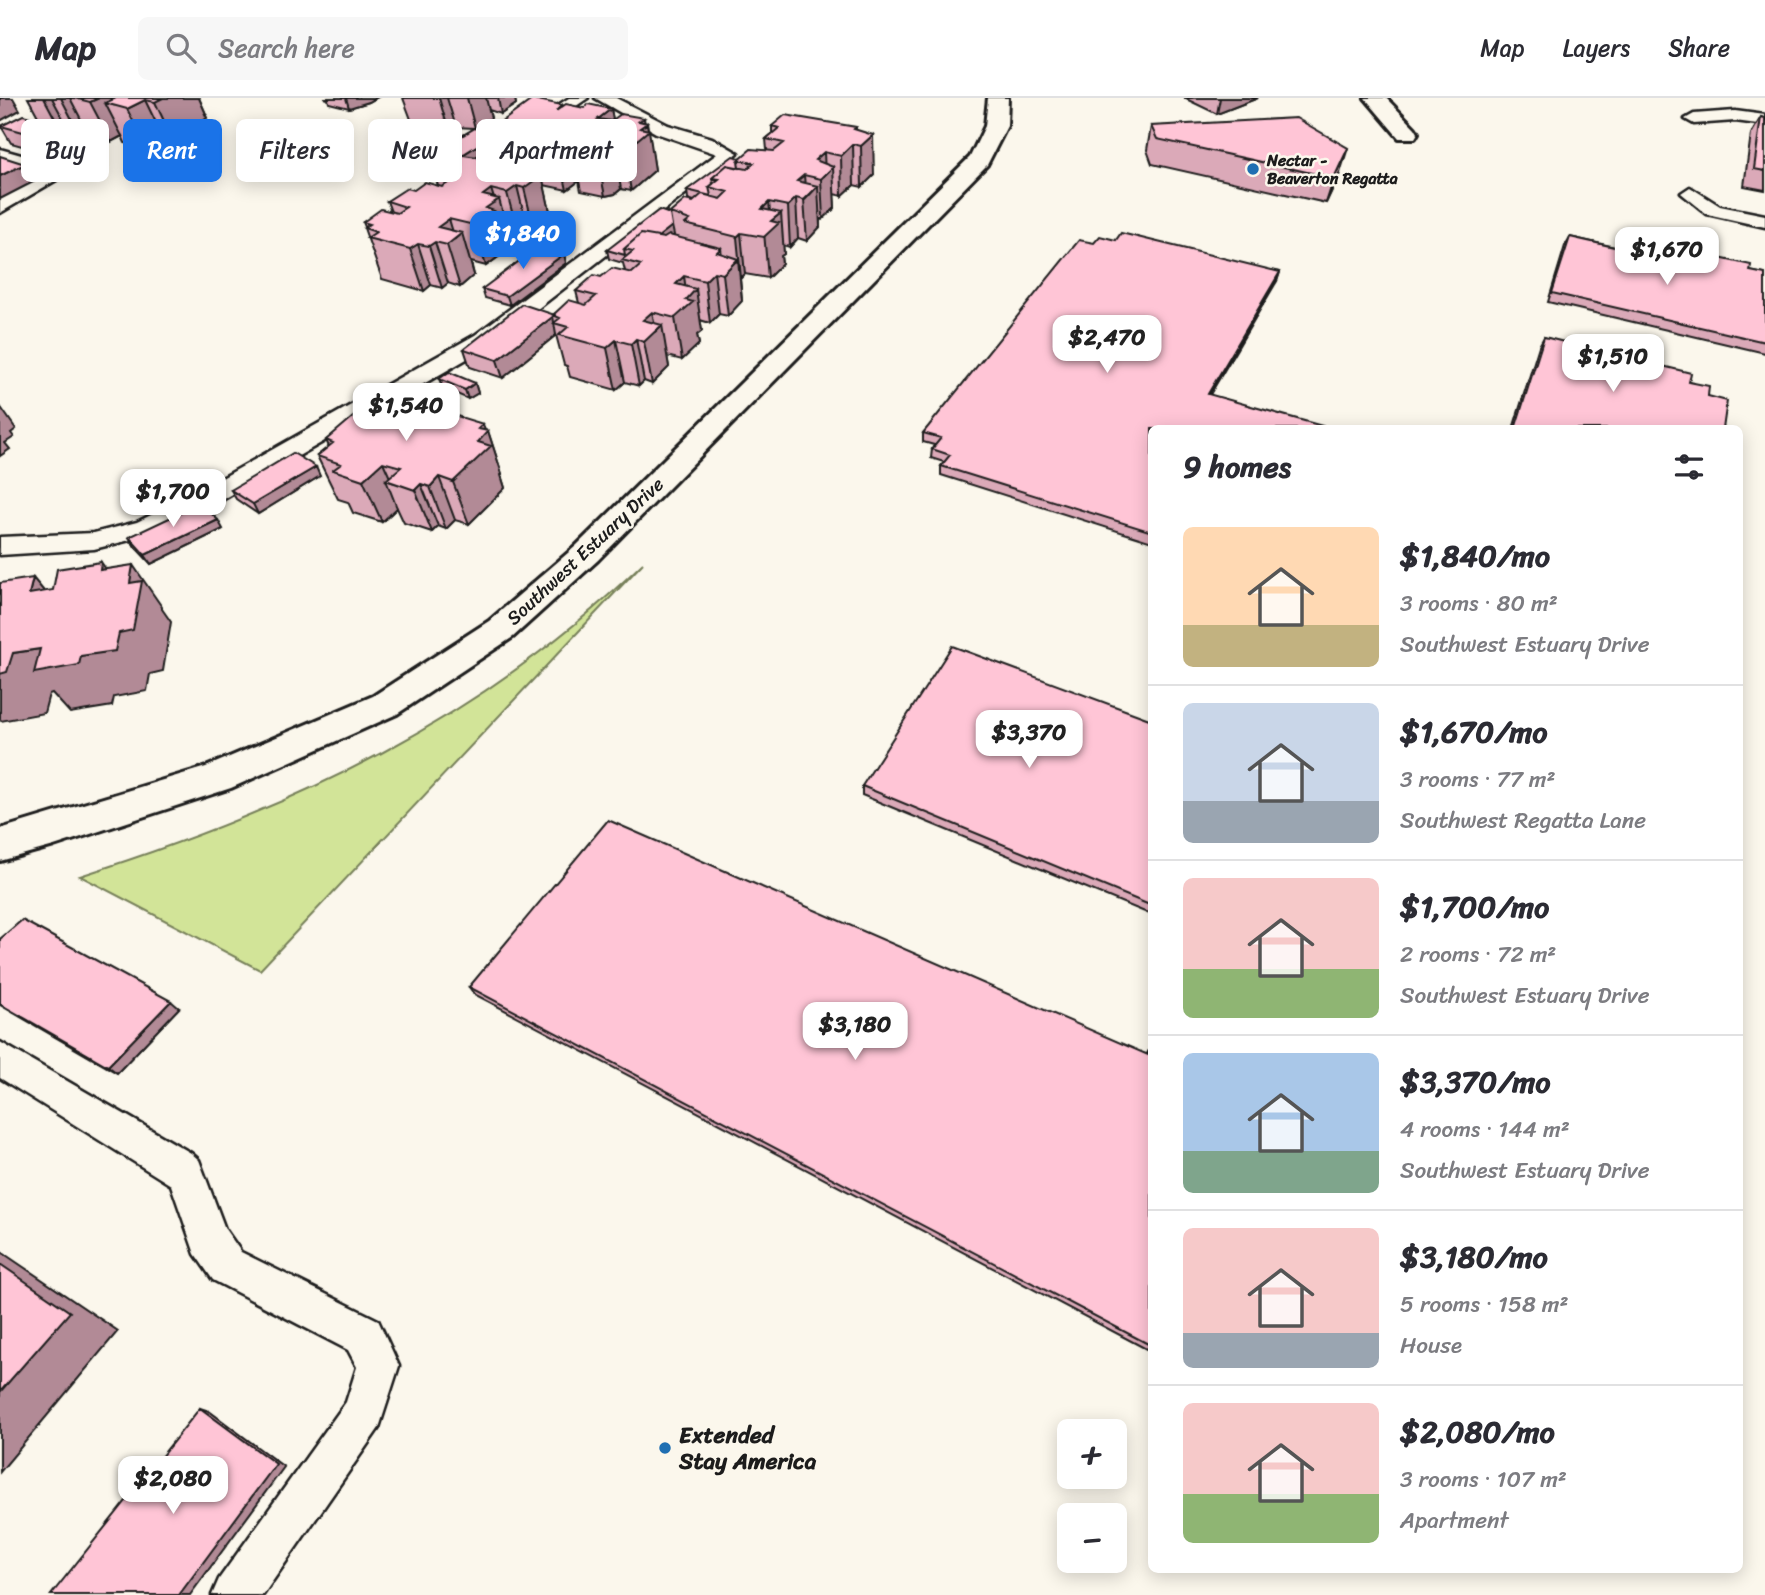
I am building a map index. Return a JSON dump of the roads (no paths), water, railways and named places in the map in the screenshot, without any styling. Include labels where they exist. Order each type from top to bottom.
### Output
[{"type":"street","name":"Southwest Estuary Drive","points":[[0,845],[54,831],[218,778],[385,705],[501,629],[587,553],[979,160],[996,126],[998,98]]},
{"type":"street","points":[[1375,98],[1407,133]]},
{"type":"lane","points":[[462,175],[580,98]]},
{"type":"lane","points":[[0,546],[94,541],[145,528],[208,496],[483,340],[729,153],[706,142],[662,129],[603,98]]},
{"type":"lane","points":[[1694,119],[1735,116],[1765,120]]},
{"type":"lane","points":[[0,154],[61,172],[0,207]]},
{"type":"lane","points":[[1690,193],[1714,210],[1765,221]]},
{"type":"lane","points":[[0,1059],[177,1166],[186,1174],[209,1240],[227,1266],[363,1335],[378,1366],[364,1413],[235,1595]]},
{"type":"place","name":"Nectar - Beaverton Regatta","points":[[1253,169]]},
{"type":"place","name":"Extended Stay America","points":[[665,1448]]}]
